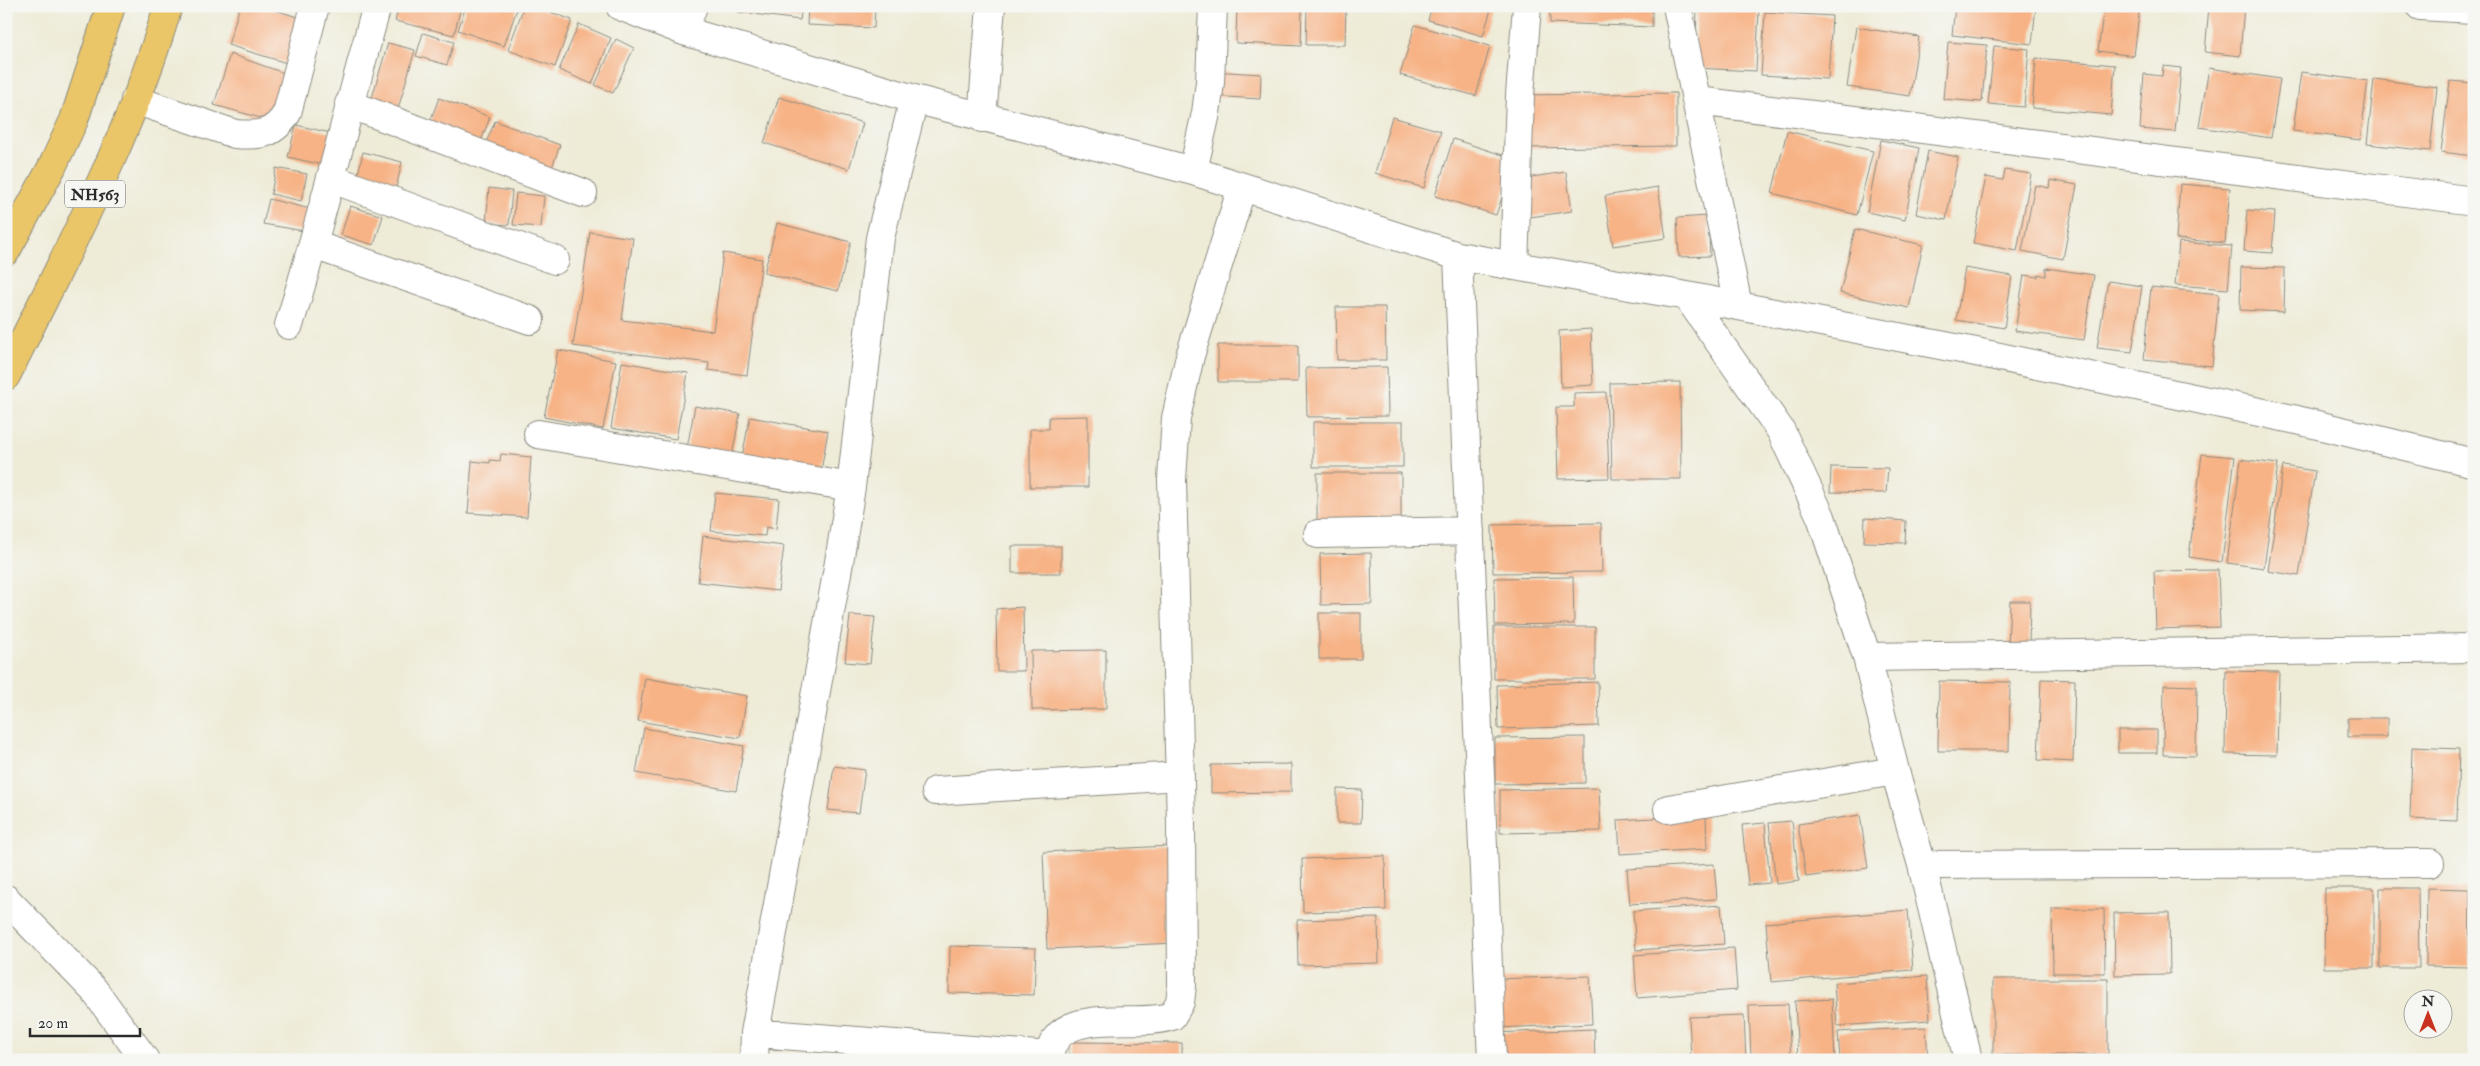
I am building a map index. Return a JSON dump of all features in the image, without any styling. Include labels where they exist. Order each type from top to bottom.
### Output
[{"type":"highway","name":"NH563","points":[[6,251],[52,167],[74,120],[111,6]]},
{"type":"highway","name":"NH563","points":[[6,376],[86,216],[155,52],[168,6]]},
{"type":"street","points":[[135,100],[235,134],[251,135],[268,132],[279,126],[287,114],[316,6]]},
{"type":"street","points":[[288,325],[314,244],[332,179],[349,104],[377,6]]},
{"type":"street","points":[[620,6],[688,18],[914,100],[1193,171],[1458,256],[1688,296],[1976,352],[2297,420],[2474,463]]},
{"type":"street","points":[[982,118],[991,6]]},
{"type":"street","points":[[1193,171],[1206,114],[1210,82],[1213,6]]},
{"type":"street","points":[[1514,266],[1517,152],[1527,6]]},
{"type":"street","points":[[1677,6],[1738,306]]},
{"type":"street","points":[[2420,6],[2474,9]]},
{"type":"street","points":[[754,1060],[755,1033],[851,487],[880,238],[914,100]]},
{"type":"street","points":[[1697,101],[2474,201]]},
{"type":"street","points":[[349,104],[583,193]]},
{"type":"street","points":[[332,179],[555,260]]},
{"type":"street","points":[[755,1033],[1049,1058],[1057,1039],[1069,1027],[1098,1020],[1159,1021],[1172,1016],[1180,1002],[1182,986],[1180,776],[1172,480],[1176,418],[1190,356],[1242,187]]},
{"type":"street","points":[[314,244],[530,320]]},
{"type":"street","points":[[1458,256],[1492,1060]]},
{"type":"street","points":[[1688,296],[1781,431],[1821,517],[1867,657],[1895,771],[1922,865],[1968,1060]]},
{"type":"street","points":[[538,434],[851,487]]},
{"type":"street","points":[[1318,534],[1470,530]]},
{"type":"street","points":[[1867,657],[2474,648]]},
{"type":"street","points":[[1668,809],[1895,771]]},
{"type":"street","points":[[936,791],[1180,776]]},
{"type":"street","points":[[1922,865],[2430,863]]},
{"type":"street","points":[[6,899],[94,990],[146,1060]]},
{"type":"building","points":[[240,6],[262,6],[307,20],[293,65],[228,45]]},
{"type":"building","points":[[284,6],[307,6],[305,13]]},
{"type":"building","points":[[399,6],[461,7],[454,35],[395,21]]},
{"type":"building","points":[[466,6],[518,6],[504,46],[458,30]]},
{"type":"building","points":[[524,6],[534,6],[572,20],[555,67],[508,50]]},
{"type":"building","points":[[739,6],[802,6],[800,20],[738,12]]},
{"type":"building","points":[[808,6],[875,6],[874,28],[807,25]]},
{"type":"building","points":[[1237,6],[1302,6],[1301,46],[1236,43]]},
{"type":"building","points":[[1307,6],[1346,6],[1345,45],[1306,45]]},
{"type":"building","points":[[1432,6],[1492,6],[1483,36],[1428,20]]},
{"type":"building","points":[[1550,6],[1652,6],[1652,27],[1550,23]]},
{"type":"building","points":[[1955,6],[2036,6],[2032,44],[1952,35]]},
{"type":"building","points":[[2104,6],[2140,6],[2134,56],[2098,51]]},
{"type":"building","points":[[2209,6],[2244,6],[2240,56],[2205,52]]},
{"type":"building","points":[[1697,8],[1759,10],[1756,71],[1695,68]]},
{"type":"building","points":[[1765,12],[1832,16],[1828,79],[1761,75]]},
{"type":"building","points":[[579,24],[611,38],[592,84],[559,70]]},
{"type":"building","points":[[1415,25],[1490,46],[1476,96],[1400,75]]},
{"type":"building","points":[[1856,27],[1919,37],[1910,96],[1847,87]]},
{"type":"building","points":[[423,33],[454,42],[447,65],[416,56]]},
{"type":"building","points":[[616,39],[634,48],[613,93],[595,85]]},
{"type":"building","points":[[1948,42],[1987,45],[1982,102],[1943,99]]},
{"type":"building","points":[[388,43],[415,50],[398,109],[371,101]]},
{"type":"building","points":[[1994,46],[2029,49],[2024,107],[1988,104]]},
{"type":"building","points":[[230,54],[287,74],[268,120],[214,105]]},
{"type":"building","points":[[2036,58],[2115,65],[2111,115],[2032,108]]},
{"type":"building","points":[[2163,66],[2181,68],[2175,132],[2140,129],[2144,74],[2162,76]]},
{"type":"building","points":[[2209,68],[2280,79],[2271,138],[2199,127]]},
{"type":"building","points":[[1212,71],[1261,74],[1260,99],[1210,96]]},
{"type":"building","points":[[2301,72],[2368,81],[2360,140],[2293,131]]},
{"type":"building","points":[[2374,79],[2437,87],[2430,151],[2367,144]]},
{"type":"building","points":[[2450,81],[2474,83],[2474,156],[2441,152]]},
{"type":"building","points":[[1676,93],[1676,146],[1522,148],[1522,95]]},
{"type":"building","points":[[779,97],[863,123],[849,169],[764,143]]},
{"type":"building","points":[[439,98],[490,117],[480,144],[429,124]]},
{"type":"building","points":[[1392,117],[1441,131],[1424,188],[1375,173]]},
{"type":"building","points":[[495,121],[560,145],[551,170],[485,145]]},
{"type":"building","points":[[296,125],[335,134],[327,166],[288,157]]},
{"type":"building","points":[[1787,131],[1873,151],[1857,215],[1772,193]]},
{"type":"building","points":[[1453,139],[1515,159],[1496,215],[1435,196]]},
{"type":"building","points":[[1881,140],[1919,148],[1905,220],[1867,212]]},
{"type":"building","points":[[1928,151],[1958,157],[1946,220],[1916,214]]},
{"type":"building","points":[[363,152],[402,162],[396,188],[357,179]]},
{"type":"building","points":[[276,168],[307,174],[301,201],[271,194]]},
{"type":"building","points":[[2005,170],[2031,174],[2017,251],[1973,243],[1986,177],[2003,180]]},
{"type":"building","points":[[1566,172],[1572,211],[1523,218],[1518,179]]},
{"type":"building","points":[[2050,180],[2077,185],[2063,259],[2022,251],[2035,185],[2049,188]]},
{"type":"building","points":[[2180,184],[2230,188],[2225,243],[2176,239]]},
{"type":"building","points":[[1658,187],[1666,238],[1613,246],[1605,196]]},
{"type":"building","points":[[489,188],[512,191],[509,225],[486,223]]},
{"type":"building","points":[[516,193],[544,196],[541,227],[513,225]]},
{"type":"building","points":[[269,199],[315,210],[310,232],[263,224]]},
{"type":"building","points":[[350,206],[383,216],[374,245],[341,235]]},
{"type":"building","points":[[2247,210],[2275,212],[2272,253],[2244,251]]},
{"type":"building","points":[[1708,216],[1710,256],[1679,257],[1677,218]]},
{"type":"building","points":[[777,223],[851,242],[838,291],[764,273]]},
{"type":"building","points":[[1855,229],[1923,245],[1909,308],[1840,293]]},
{"type":"building","points":[[590,232],[633,238],[622,320],[713,331],[723,253],[762,259],[747,375],[708,370],[709,363],[573,346]]},
{"type":"building","points":[[2179,242],[2232,246],[2228,289],[2175,285]]},
{"type":"building","points":[[2241,267],[2285,268],[2284,312],[2240,310]]},
{"type":"building","points":[[1965,268],[2012,276],[2004,328],[1956,320]]},
{"type":"building","points":[[2046,268],[2094,275],[2084,340],[2015,331],[2024,275],[2038,277],[2038,274],[2046,276]]},
{"type":"building","points":[[2108,281],[2142,286],[2132,352],[2097,348]]},
{"type":"building","points":[[2151,287],[2219,294],[2212,366],[2144,359]]},
{"type":"building","points":[[1336,307],[1385,307],[1386,360],[1337,360]]},
{"type":"building","points":[[1591,329],[1593,385],[1561,387],[1559,331]]},
{"type":"building","points":[[1218,345],[1298,345],[1298,382],[1218,382]]},
{"type":"building","points":[[558,350],[616,361],[603,429],[544,417]]},
{"type":"building","points":[[622,362],[688,373],[676,439],[611,428]]},
{"type":"building","points":[[1387,367],[1388,416],[1307,417],[1306,368]]},
{"type":"building","points":[[1680,382],[1681,479],[1612,479],[1610,383]]},
{"type":"building","points":[[1606,392],[1609,478],[1558,479],[1556,407],[1574,407],[1574,393]]},
{"type":"building","points":[[695,406],[740,414],[732,456],[687,448]]},
{"type":"building","points":[[1088,416],[1088,487],[1030,487],[1030,429],[1049,429],[1049,417]]},
{"type":"building","points":[[750,417],[828,431],[821,471],[742,457]]},
{"type":"building","points":[[1313,422],[1403,422],[1403,467],[1313,467]]},
{"type":"building","points":[[501,454],[531,457],[527,517],[468,513],[472,461],[490,463],[490,460],[500,461]]},
{"type":"building","points":[[2202,454],[2235,457],[2222,562],[2189,557]]},
{"type":"building","points":[[2241,459],[2278,464],[2264,568],[2227,563]]},
{"type":"building","points":[[2283,466],[2315,471],[2299,576],[2268,571]]},
{"type":"building","points":[[1831,467],[1888,468],[1886,493],[1830,492]]},
{"type":"building","points":[[1317,473],[1401,473],[1401,525],[1317,525]]},
{"type":"building","points":[[715,493],[779,499],[776,529],[766,527],[765,536],[711,531]]},
{"type":"building","points":[[1865,518],[1906,521],[1905,543],[1864,542]]},
{"type":"building","points":[[1601,523],[1602,572],[1493,573],[1492,525]]},
{"type":"building","points":[[703,536],[784,546],[778,591],[698,582]]},
{"type":"building","points":[[1012,546],[1061,546],[1061,573],[1012,573]]},
{"type":"building","points":[[1371,553],[1372,604],[1321,605],[1320,554]]},
{"type":"building","points":[[2218,570],[2220,627],[2156,629],[2154,571]]},
{"type":"building","points":[[1573,577],[1574,624],[1495,625],[1494,578]]},
{"type":"building","points":[[2010,601],[2030,601],[2029,646],[2008,645]]},
{"type":"building","points":[[1023,607],[1024,671],[997,671],[996,609]]},
{"type":"building","points":[[1319,613],[1361,613],[1361,659],[1319,659]]},
{"type":"building","points":[[850,615],[875,617],[870,664],[845,662]]},
{"type":"building","points":[[1494,627],[1595,627],[1595,679],[1494,679]]},
{"type":"building","points":[[1106,650],[1106,709],[1032,710],[1031,651]]},
{"type":"building","points":[[2226,671],[2279,672],[2277,755],[2225,754]]},
{"type":"building","points":[[645,678],[747,696],[740,738],[638,721]]},
{"type":"building","points":[[2041,679],[2075,680],[2073,762],[2038,760]]},
{"type":"building","points":[[1939,681],[2010,682],[2009,751],[1938,751]]},
{"type":"building","points":[[1598,682],[1599,726],[1498,729],[1497,685]]},
{"type":"building","points":[[2164,685],[2197,686],[2196,756],[2163,755]]},
{"type":"building","points":[[2348,718],[2387,718],[2387,737],[2348,737]]},
{"type":"building","points":[[644,728],[744,746],[736,791],[636,773]]},
{"type":"building","points":[[2118,730],[2157,730],[2157,753],[2118,753]]},
{"type":"building","points":[[1585,737],[1585,783],[1495,784],[1495,738]]},
{"type":"building","points":[[2412,747],[2459,749],[2457,821],[2410,819]]},
{"type":"building","points":[[1291,764],[1291,792],[1211,793],[1211,765]]},
{"type":"building","points":[[834,766],[865,770],[859,813],[828,810]]},
{"type":"building","points":[[1599,788],[1601,831],[1500,833],[1500,790]]},
{"type":"building","points":[[1337,789],[1362,790],[1361,823],[1337,823]]},
{"type":"building","points":[[1706,815],[1707,849],[1620,854],[1618,820]]},
{"type":"building","points":[[1860,815],[1868,868],[1806,877],[1798,824]]},
{"type":"building","points":[[1792,821],[1799,881],[1776,884],[1769,823]]},
{"type":"building","points":[[1765,823],[1770,883],[1748,885],[1742,825]]},
{"type":"building","points":[[1170,846],[1175,943],[1047,949],[1043,852]]},
{"type":"building","points":[[1385,856],[1386,910],[1303,912],[1302,859]]},
{"type":"building","points":[[1714,864],[1717,899],[1630,904],[1627,869]]},
{"type":"building","points":[[2325,888],[2374,888],[2374,968],[2324,968]]},
{"type":"building","points":[[2380,888],[2418,888],[2419,968],[2380,968]]},
{"type":"building","points":[[2427,888],[2470,889],[2469,967],[2426,966]]},
{"type":"building","points":[[1721,905],[1724,944],[1636,950],[1633,911]]},
{"type":"building","points":[[2052,909],[2104,909],[2105,973],[2053,973]]},
{"type":"building","points":[[1908,910],[1913,970],[1771,982],[1766,923]]},
{"type":"building","points":[[2169,912],[2170,974],[2115,975],[2114,913]]},
{"type":"building","points":[[1378,918],[1379,963],[1298,965],[1297,920]]},
{"type":"building","points":[[950,946],[1036,948],[1034,995],[949,993]]},
{"type":"building","points":[[1734,948],[1737,990],[1637,998],[1634,955]]},
{"type":"building","points":[[1590,976],[1592,1024],[1497,1028],[1495,979]]},
{"type":"building","points":[[1927,976],[1930,1020],[1837,1026],[1834,983]]},
{"type":"building","points":[[1993,979],[2108,979],[2108,1055],[1993,1055]]},
{"type":"building","points":[[1832,999],[1835,1060],[1798,1060],[1795,1001]]},
{"type":"building","points":[[1788,1004],[1791,1060],[1751,1060],[1749,1005]]},
{"type":"building","points":[[1744,1015],[1746,1060],[1691,1060],[1689,1017]]},
{"type":"building","points":[[1926,1027],[1928,1060],[1840,1060],[1838,1032]]},
{"type":"building","points":[[1594,1029],[1595,1060],[1494,1060],[1493,1033]]},
{"type":"building","points":[[1069,1042],[1182,1043],[1182,1060],[1069,1060]]}]
